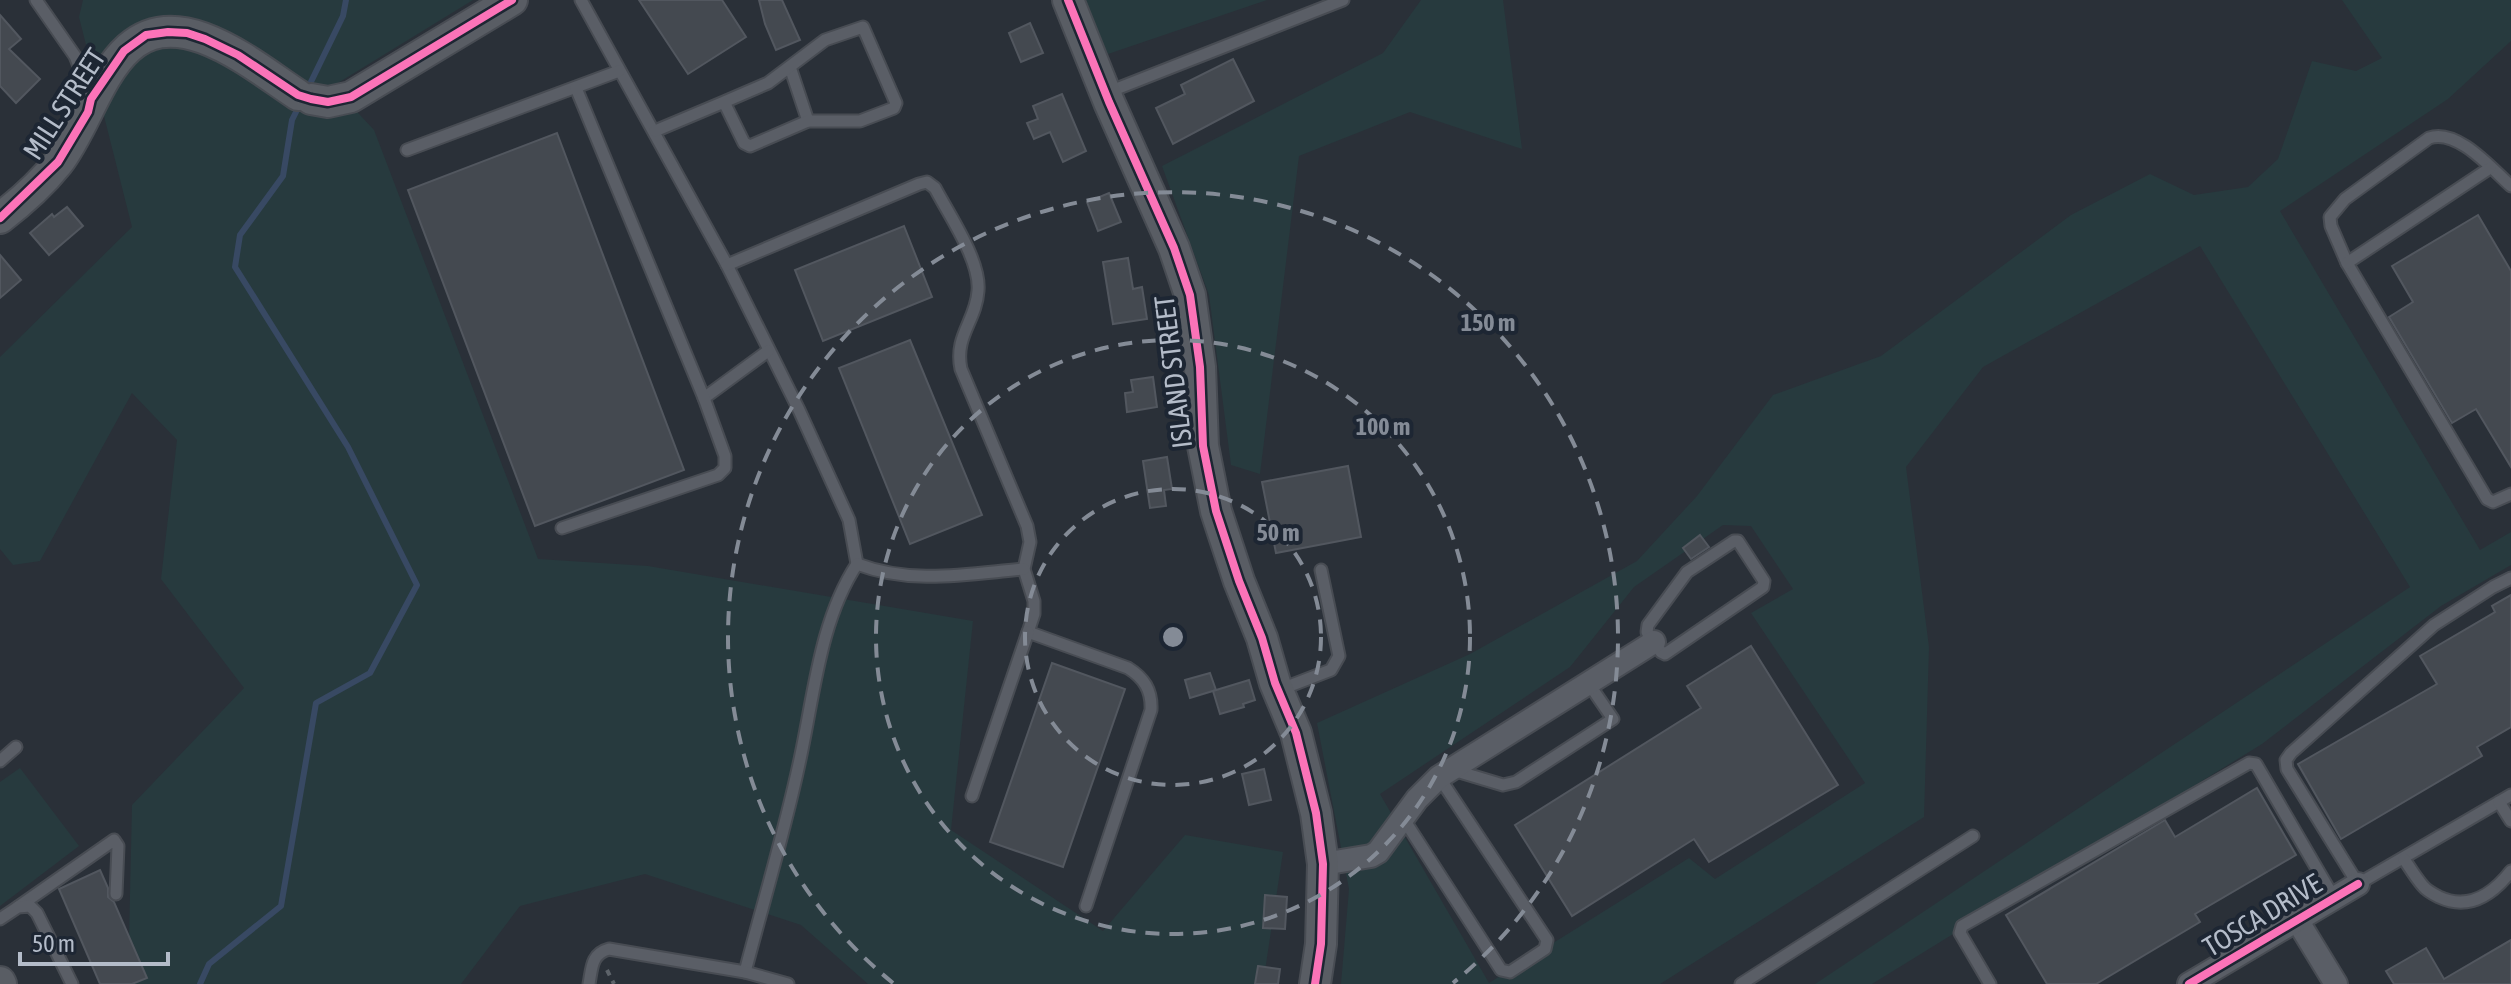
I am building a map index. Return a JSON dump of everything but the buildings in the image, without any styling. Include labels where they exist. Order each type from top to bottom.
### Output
[{"type":"street","name":"MILL STREET","points":[[0,218],[58,162],[88,112],[91,99],[124,51],[146,35],[187,33],[205,39],[238,55],[305,97],[328,102],[351,97],[512,0]]},
{"type":"street","name":"ISLAND STREET","points":[[1068,0],[1168,235],[1190,295],[1200,367],[1203,446],[1216,511],[1296,733],[1316,813],[1323,864],[1321,944],[1315,984]]},
{"type":"street","points":[[1323,864],[1371,856],[1378,852],[1428,786],[1445,773],[1654,642]]},
{"type":"street","name":"TOSCA DRIVE","points":[[2189,984],[2358,884]]},
{"type":"street","points":[[2297,920],[2336,984]]},
{"type":"lane","points":[[36,0],[75,56],[91,99]]},
{"type":"lane","points":[[581,0],[727,265],[799,410],[849,520],[857,564],[843,587],[831,618],[791,799],[745,972]]},
{"type":"lane","points":[[1105,93],[1343,0]]},
{"type":"lane","points":[[655,131],[768,83],[825,40],[863,27],[896,103],[894,108],[860,121],[808,121],[747,145],[724,102]]},
{"type":"lane","points":[[790,67],[808,121]]},
{"type":"lane","points":[[407,150],[619,71]]},
{"type":"lane","points":[[562,528],[718,475],[725,468],[725,456],[704,398],[576,88]]},
{"type":"lane","points":[[2511,186],[2458,140],[2442,135],[2429,138],[2345,199],[2333,212],[2331,226],[2347,263],[2487,499],[2498,502],[2511,494]]},
{"type":"lane","points":[[2347,263],[2490,168]]},
{"type":"lane","points":[[727,265],[927,182],[935,188],[978,272],[976,302],[960,341],[958,355],[961,369],[1027,526],[1030,542],[1024,569],[1034,601],[1034,614],[972,796]]},
{"type":"lane","points":[[704,398],[768,351]]},
{"type":"lane","points":[[1738,541],[1764,581],[1763,587],[1665,654],[1654,642],[1646,628],[1684,576],[1738,541]]},
{"type":"lane","points":[[857,564],[895,575],[926,578],[1024,569]]},
{"type":"lane","points":[[1278,690],[1331,670],[1339,656],[1321,570]]},
{"type":"lane","points":[[2511,578],[2434,625],[2286,760],[2287,769],[2358,884],[2511,795]]},
{"type":"lane","points":[[1028,632],[1128,668],[1139,675],[1151,698],[1151,710],[1086,906]]},
{"type":"lane","points":[[1445,773],[1503,785],[1516,782],[1613,719],[1589,684]]},
{"type":"lane","points":[[0,761],[16,747]]},
{"type":"lane","points":[[1990,984],[1960,933],[1962,926],[2249,763],[2256,764],[2334,898]]},
{"type":"lane","points":[[1403,818],[1501,970],[1510,972],[1545,949],[1547,940],[1445,773]]},
{"type":"lane","points":[[2499,802],[2511,821]]},
{"type":"lane","points":[[1741,984],[1973,836]]},
{"type":"lane","points":[[0,919],[114,840],[118,846],[116,894]]},
{"type":"lane","points":[[2404,859],[2425,889],[2461,903],[2490,893],[2511,871]]},
{"type":"lane","points":[[18,907],[30,906],[37,913],[72,984]]},
{"type":"lane","points":[[589,984],[594,959],[599,951],[609,949],[745,972],[788,984]]},
{"type":"path","points":[[607,970],[614,984]]},
{"type":"green space","points":[[83,0],[473,0],[333,86],[374,130],[538,559],[648,566],[973,621],[951,830],[1103,931],[1185,835],[1283,852],[1263,984],[868,984],[801,925],[645,874],[520,906],[461,984],[128,984],[132,805],[244,688],[161,579],[177,440],[132,393],[40,561],[13,565],[0,549],[0,357],[132,227],[79,17]]},
{"type":"green space","points":[[1081,0],[1267,0],[1108,54]]},
{"type":"green space","points":[[1421,0],[1503,0],[1522,149],[1410,112],[1299,156],[1260,474],[1231,465],[1209,295],[1162,166],[1383,53]]},
{"type":"green space","points":[[2342,0],[2511,0],[2511,41],[2448,99],[2280,211],[2480,550],[2511,532],[2511,565],[2441,606],[2262,744],[1872,984],[1815,984],[2410,587],[2200,246],[1983,367],[1906,467],[1929,647],[1924,817],[1660,984],[1341,984],[1349,889],[1317,723],[1470,654],[1637,561],[1697,496],[1773,395],[1881,356],[2071,215],[2150,174],[2194,195],[2248,187],[2278,159],[2312,61],[2356,71],[2382,58]],"holes":[[[1723,525],[1751,526],[1793,589],[1751,613],[1865,783],[1715,879],[1689,858],[1489,983],[1380,794],[1570,667],[1634,587]]]},
{"type":"green space","points":[[20,768],[79,846],[0,906],[0,782]]},
{"type":"waterway","points":[[307,90],[343,16],[346,0]]},
{"type":"waterway","points":[[200,984],[209,964],[281,906],[316,703],[370,673],[417,585],[348,447],[235,267],[240,235],[283,176],[292,120],[300,104]]},
{"type":"cycle path","points":[[0,218],[58,162],[88,112],[91,99],[124,51],[146,35],[187,33],[205,39],[238,55],[298,95],[328,102],[351,97],[512,0]]},
{"type":"cycle path","points":[[1068,0],[1174,248],[1190,295],[1200,367],[1203,446],[1216,511],[1275,683],[1296,733],[1316,813],[1323,864],[1321,944],[1315,984]]},
{"type":"cycle path","points":[[2189,984],[2358,884]]}]
